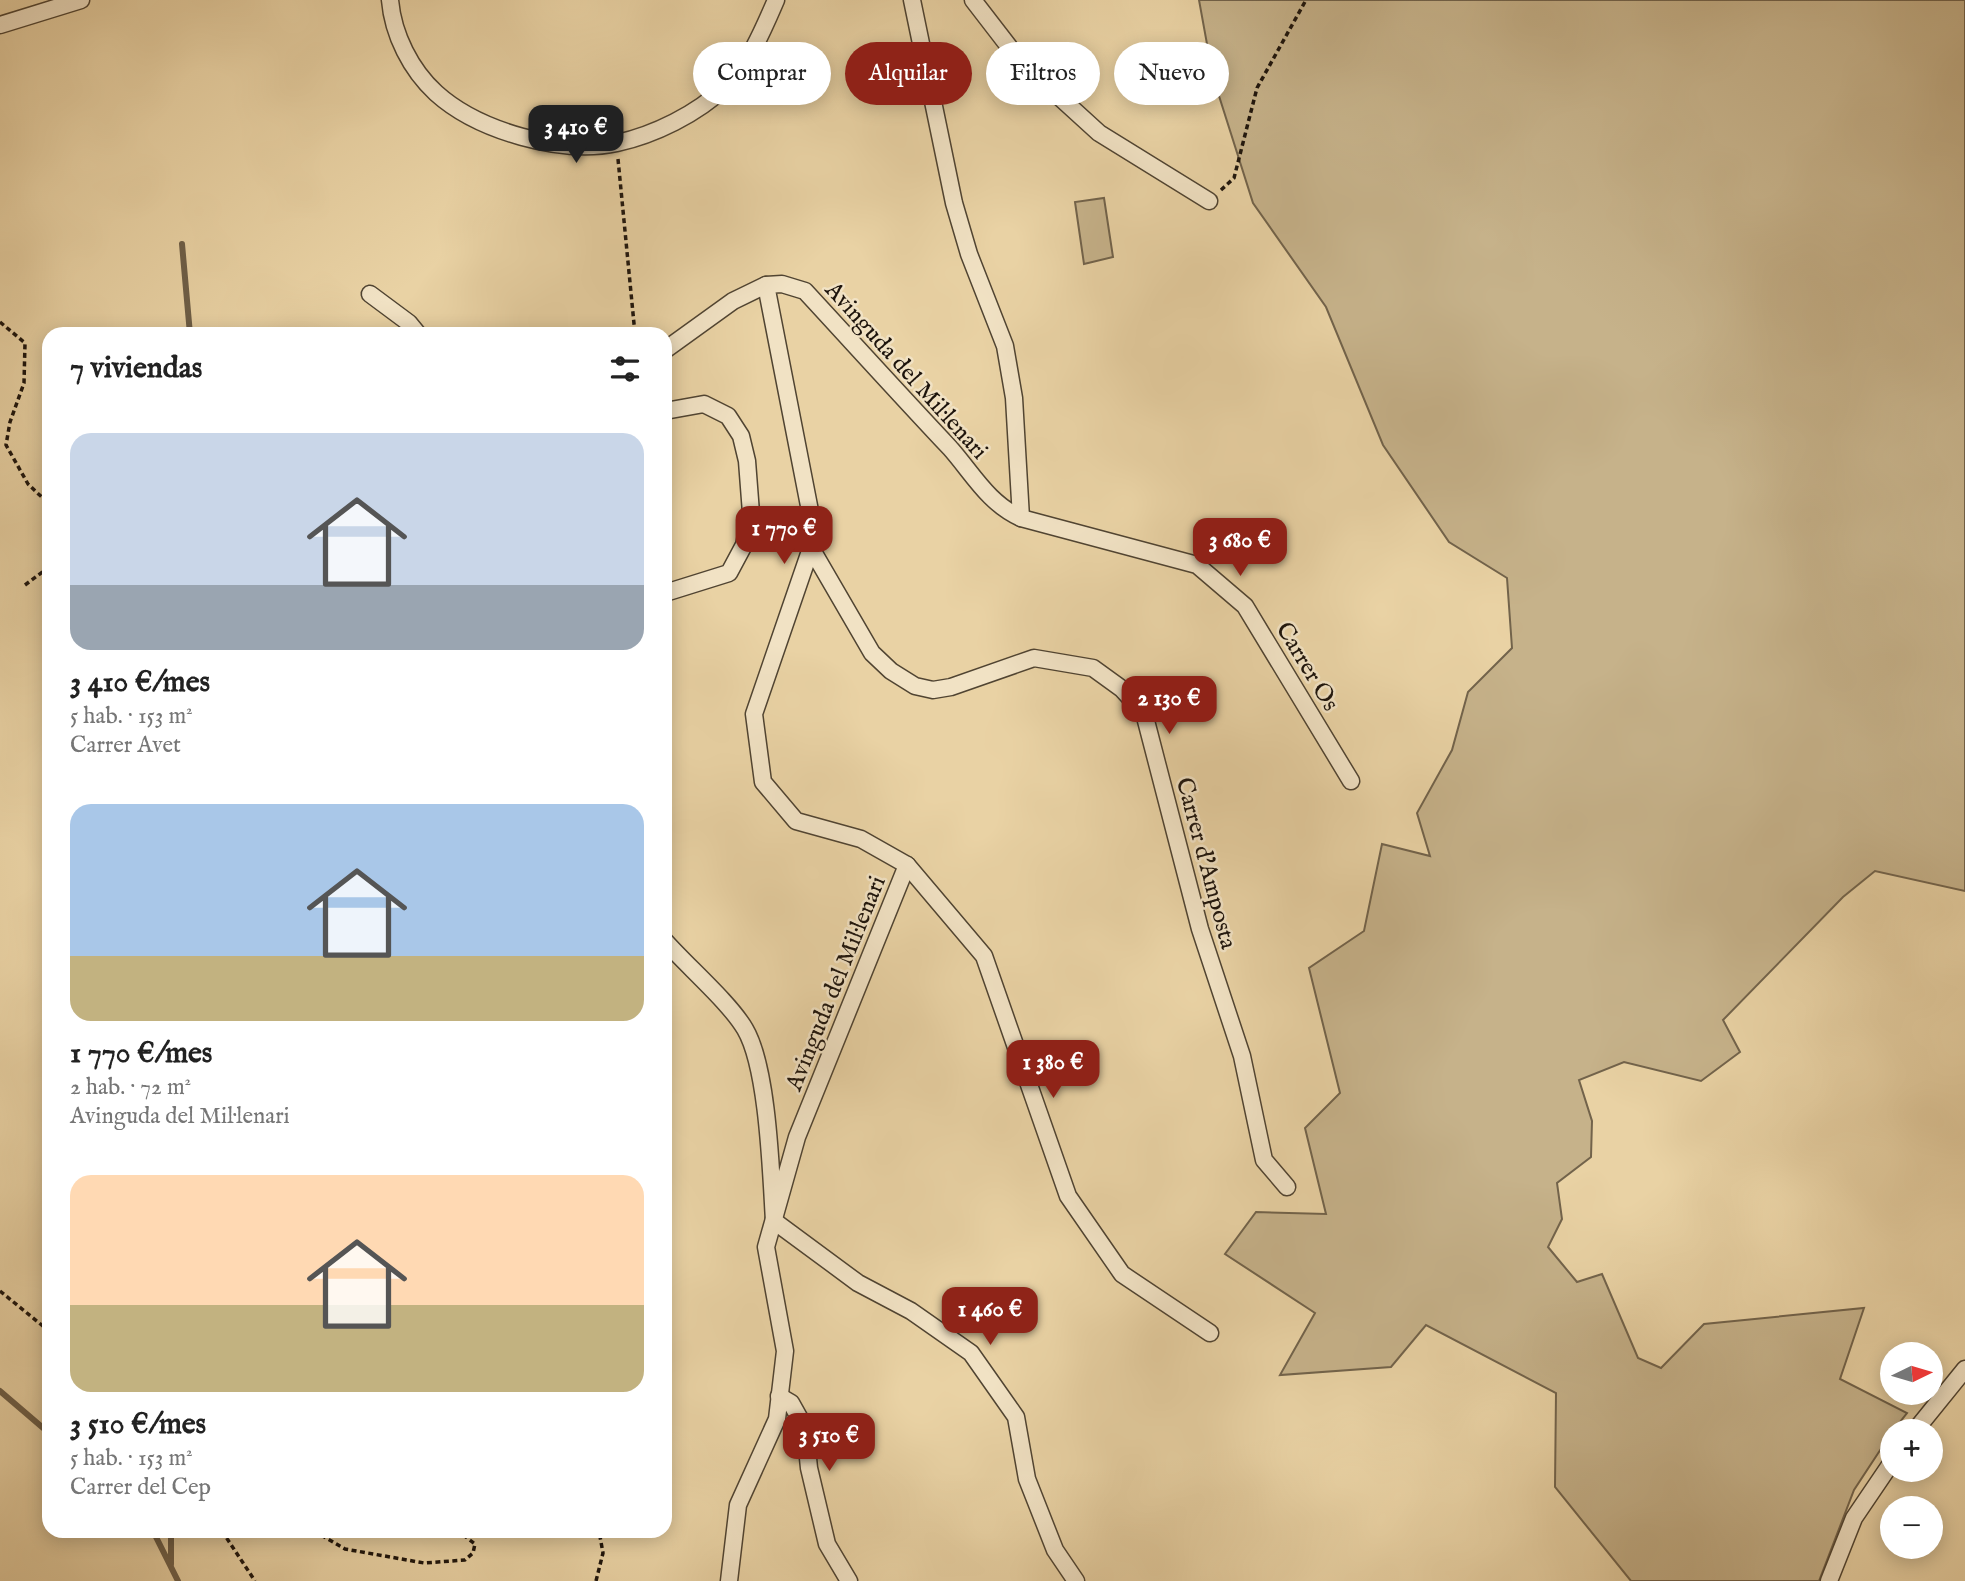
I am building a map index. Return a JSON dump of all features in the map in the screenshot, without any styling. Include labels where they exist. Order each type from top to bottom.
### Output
[{"type":"street","points":[[0,25],[81,0]]},
{"type":"street","points":[[390,0],[398,38],[416,71],[437,94],[473,118],[536,141],[576,146],[617,143],[660,128],[693,111],[726,86],[750,54],[776,0]]},
{"type":"street","name":"Avinguda del Mil·lenari","points":[[729,1581],[738,1505],[777,1419],[785,1351],[766,1247],[797,1138],[907,865],[861,839],[796,821],[763,782],[754,714],[811,548],[811,516],[766,285],[782,284],[805,291],[961,461],[987,496],[1003,510],[1021,518],[1014,398],[1005,346],[969,254],[954,203],[912,0]]},
{"type":"street","points":[[973,0],[1020,61],[1099,133],[1209,201]]},
{"type":"street","points":[[672,345],[733,301],[766,285]]},
{"type":"street","points":[[370,294],[412,327]]},
{"type":"street","points":[[672,410],[704,404],[728,415],[741,436],[747,461],[751,513],[744,545],[729,573],[672,591]]},
{"type":"street","name":"Carrer Os","points":[[1021,518],[1197,565],[1245,606],[1351,781]]},
{"type":"street","name":"Carrer d'Amposta","points":[[811,548],[872,653],[891,671],[915,686],[933,690],[951,687],[1034,659],[1093,668],[1122,689],[1144,713],[1200,929],[1242,1056],[1264,1160],[1287,1187]]},
{"type":"street","points":[[907,865],[984,956],[1068,1196],[1122,1274],[1210,1333]]},
{"type":"street","points":[[672,949],[745,1028],[755,1051],[768,1136],[774,1221],[858,1283],[911,1311],[971,1353],[1016,1417],[1027,1479],[1055,1550],[1076,1581]]},
{"type":"street","points":[[1925,1419],[1965,1369]]},
{"type":"street","points":[[779,1396],[791,1404],[804,1428],[809,1468],[827,1544],[849,1581]]},
{"type":"street","points":[[1829,1581],[1854,1518],[1880,1480]]},
{"type":"path","points":[[1209,201],[1234,178],[1257,88],[1306,0]]},
{"type":"path","points":[[617,143],[634,327]]},
{"type":"path","points":[[0,322],[25,343],[24,383],[10,422],[6,445],[28,484],[42,497]]},
{"type":"path","points":[[25,585],[42,572]]},
{"type":"path","points":[[0,1291],[42,1325]]},
{"type":"path","points":[[227,1538],[255,1581]]},
{"type":"path","points":[[326,1538],[345,1549],[424,1563],[465,1560],[473,1553],[475,1544],[467,1538]]},
{"type":"path","points":[[596,1581],[603,1553],[600,1538]]},
{"type":"shaded area","points":[[1199,0],[1965,0],[1965,891],[1875,871],[1843,897],[1723,1020],[1740,1052],[1701,1081],[1624,1062],[1579,1080],[1592,1121],[1591,1157],[1557,1183],[1562,1219],[1548,1247],[1577,1282],[1602,1274],[1638,1358],[1661,1368],[1704,1324],[1864,1308],[1840,1379],[1880,1399],[1880,1405],[1891,1405],[1907,1413],[1902,1419],[1880,1419],[1880,1450],[1854,1490],[1819,1581],[1631,1581],[1555,1487],[1556,1393],[1426,1325],[1391,1367],[1280,1375],[1315,1313],[1225,1254],[1256,1212],[1326,1214],[1305,1128],[1340,1093],[1309,968],[1364,931],[1382,844],[1430,856],[1417,813],[1452,750],[1468,692],[1512,648],[1507,578],[1449,542],[1383,445],[1326,307],[1253,203],[1222,105],[1229,105],[1229,42],[1207,42]]},
{"type":"shaded area","points":[[1104,198],[1113,257],[1084,264],[1075,202]]},
{"type":"waterway","points":[[182,244],[189,327]]},
{"type":"waterway","points":[[0,1391],[42,1427]]},
{"type":"waterway","points":[[156,1538],[178,1581]]},
{"type":"waterway","points":[[171,1538],[171,1564]]}]
